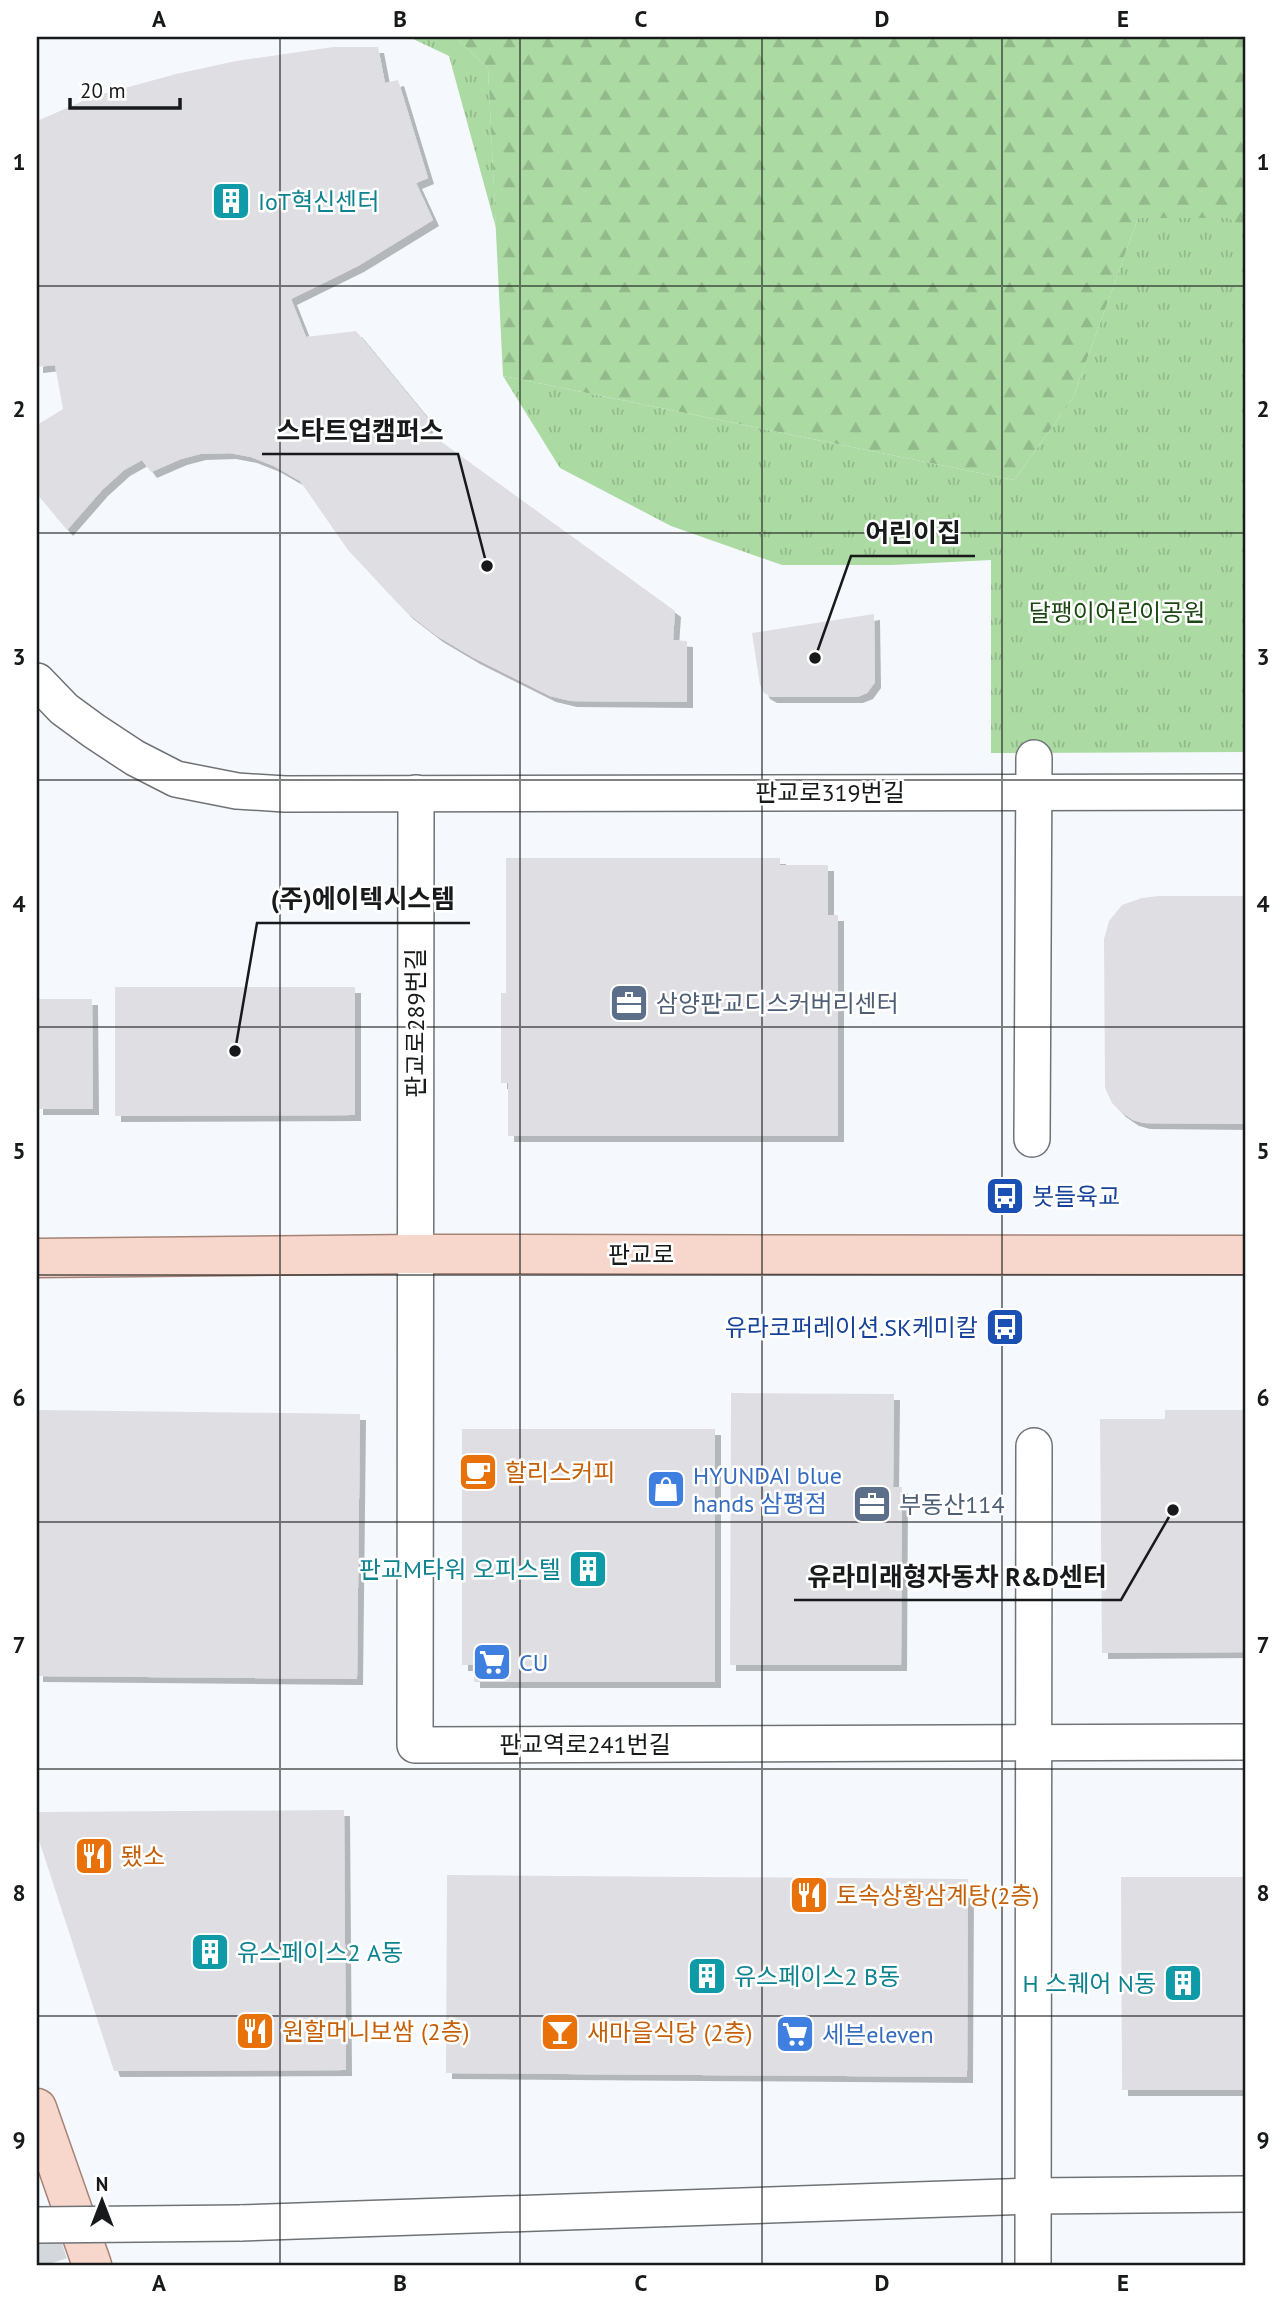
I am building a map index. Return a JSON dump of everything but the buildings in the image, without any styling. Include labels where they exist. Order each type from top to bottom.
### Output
[{"type":"main road","points":[[37,1248],[79,1258]]},
{"type":"main road","name":"판교로","points":[[37,1258],[415,1254],[1245,1255]]},
{"type":"main road","points":[[37,1278],[79,1258]]},
{"type":"main road","points":[[37,2108],[92,2265]]},
{"type":"street","name":"판교로319번길","points":[[37,681],[64,709],[135,758],[176,779],[237,791],[285,794],[1245,792]]},
{"type":"street","points":[[1032,1139],[1034,758]]},
{"type":"street","name":"판교로289번길","points":[[415,793],[415,1254]]},
{"type":"street","name":"판교역로241번길","points":[[415,1254],[415,1745],[1245,1742]]},
{"type":"street","points":[[1033,2265],[1034,1446]]},
{"type":"street","points":[[37,2225],[240,2223],[1034,2196],[1245,2194]]},
{"type":"green space","points":[[409,37],[455,37],[488,68],[496,228],[449,56]]},
{"type":"green space","points":[[455,37],[1245,37],[1245,231],[1229,218],[1138,218],[1073,398],[1014,480],[503,376],[488,68]]},
{"type":"green space","name":"달팽이어린이공원","points":[[1138,218],[1230,218],[1245,231],[1245,752],[991,753],[991,560],[892,565],[782,565],[671,526],[560,468],[503,376],[1014,480],[1073,398]]},
{"type":"tunnel","points":[[37,2228],[49,2265]]},
{"type":"place","name":"IoT혁신센터","points":[[231,201]]},
{"type":"place","name":"스타트업캠퍼스","points":[[487,566]]},
{"type":"place","name":"어린이집","points":[[815,658]]},
{"type":"place","name":"삼양판교디스커버리센터","points":[[629,1003]]},
{"type":"place","name":"(주)에이텍시스템","points":[[235,1051]]},
{"type":"place","name":"봇들육교","points":[[1005,1196]]},
{"type":"place","name":"유라코퍼레이션.SK케미칼","points":[[1005,1327]]},
{"type":"place","name":"할리스커피","points":[[478,1472]]},
{"type":"place","name":"HYUNDAI blue hands 삼평점","points":[[666,1489]]},
{"type":"place","name":"부동산114","points":[[872,1504]]},
{"type":"place","name":"유라미래형자동차 R&D센터","points":[[1173,1510]]},
{"type":"place","name":"판교M타워 오피스텔","points":[[588,1569]]},
{"type":"place","name":"CU","points":[[492,1662]]},
{"type":"place","name":"됐소","points":[[94,1856]]},
{"type":"place","name":"토속상황삼계탕(2층)","points":[[809,1895]]},
{"type":"place","name":"유스페이스2 A동","points":[[210,1952]]},
{"type":"place","name":"유스페이스2 B동","points":[[707,1976]]},
{"type":"place","name":"H 스퀘어 N동","points":[[1183,1983]]},
{"type":"place","name":"원할머니보쌈 (2층)","points":[[255,2031]]},
{"type":"place","name":"새마을식당 (2층)","points":[[560,2032]]},
{"type":"place","name":"세븐eleven","points":[[795,2034]]}]
